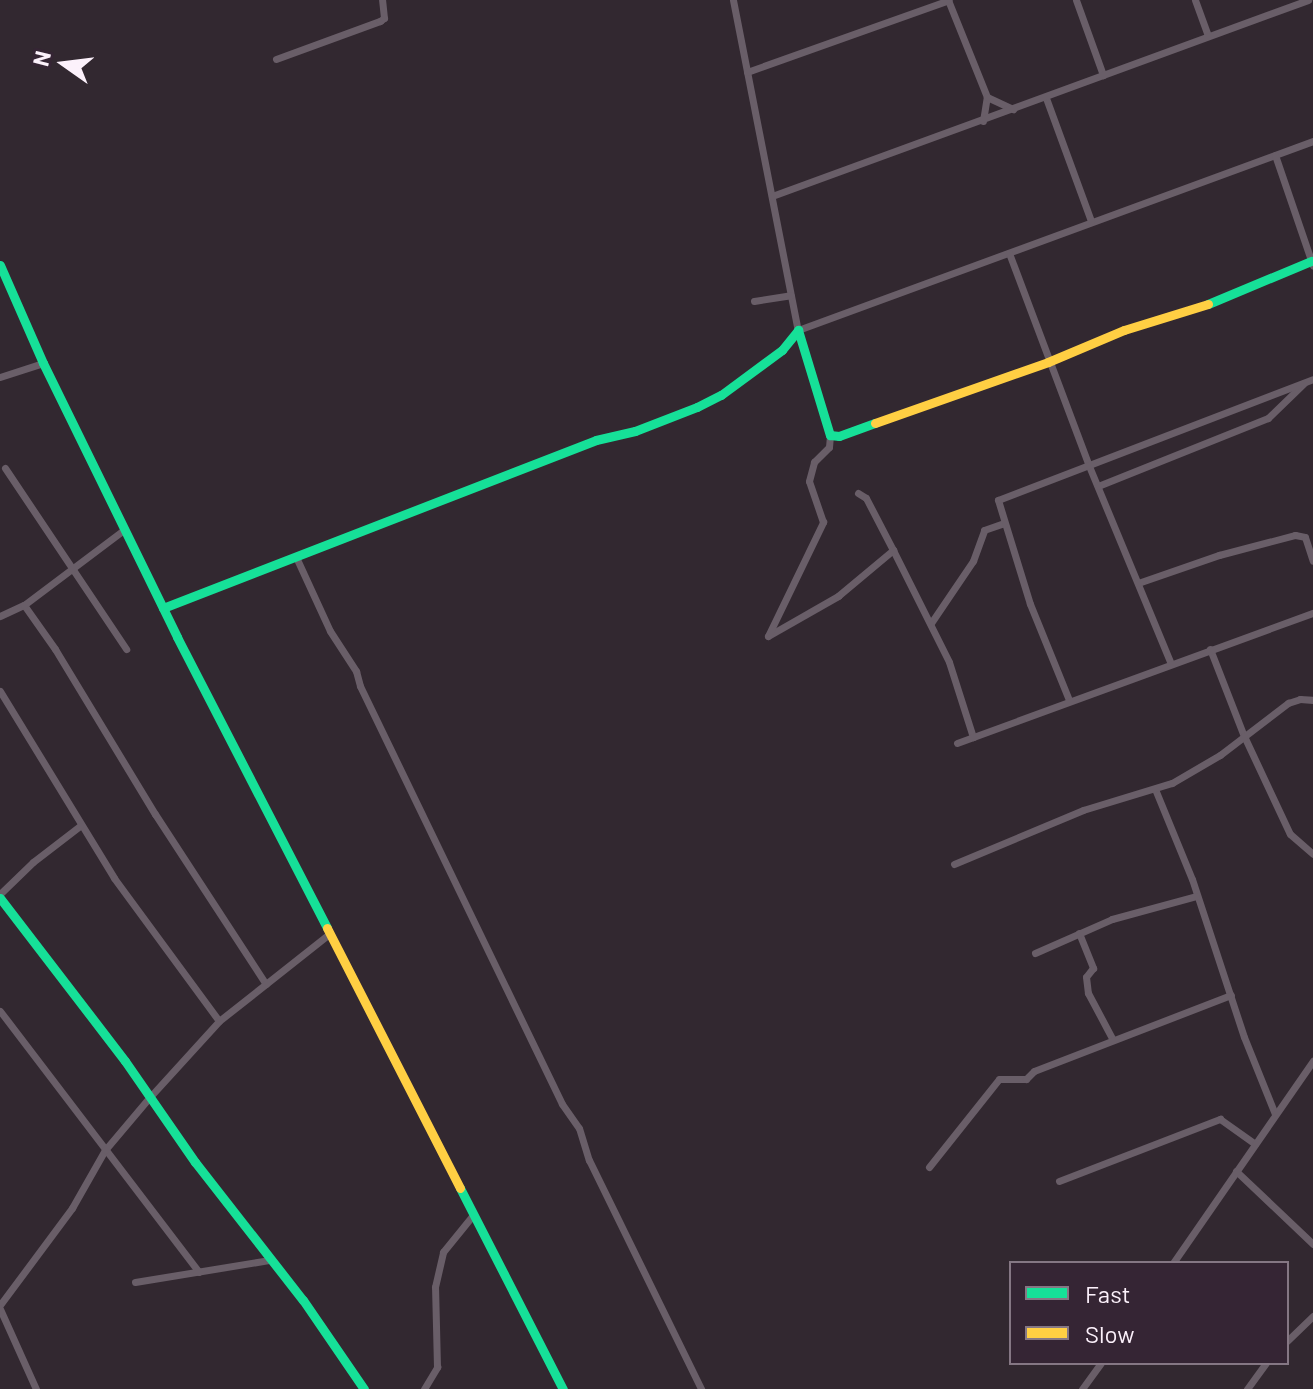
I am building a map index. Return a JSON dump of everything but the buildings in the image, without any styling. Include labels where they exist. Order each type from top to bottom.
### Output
[{"type":"street","points":[[276,59],[380,21],[384,18],[382,0]]},
{"type":"street","points":[[733,0],[802,354],[830,435],[829,447],[814,462],[809,481],[823,522],[768,636],[838,596],[893,550]]},
{"type":"street","points":[[747,72],[948,0],[987,97],[983,121]]},
{"type":"street","points":[[1076,0],[1103,75]]},
{"type":"street","points":[[1195,0],[1208,36]]},
{"type":"street","points":[[772,196],[1308,0]]},
{"type":"street","points":[[987,97],[1013,109]]},
{"type":"street","points":[[1046,98],[1091,221]]},
{"type":"street","points":[[163,608],[596,440],[635,431],[697,407],[721,395],[782,350],[798,330],[1313,141]]},
{"type":"street","points":[[830,435],[839,436],[1048,362],[1124,330],[1182,315],[1312,264],[1275,155]]},
{"type":"street","points":[[1009,253],[1048,362],[1171,664]]},
{"type":"street","points":[[0,265],[43,363],[163,608],[559,1387]]},
{"type":"street","points":[[754,301],[791,295]]},
{"type":"street","points":[[0,377],[43,363]]},
{"type":"street","points":[[1069,700],[1030,604],[998,505],[1002,496],[1089,466],[1309,381]]},
{"type":"street","points":[[1098,486],[1268,418],[1309,381]]},
{"type":"street","points":[[5,468],[74,566],[126,649]]},
{"type":"street","points":[[858,493],[866,498],[931,623],[949,662],[973,737]]},
{"type":"street","points":[[931,623],[973,561],[984,530],[1004,523]]},
{"type":"street","points":[[0,616],[24,605],[125,529]]},
{"type":"street","points":[[1138,583],[1219,555],[1295,535],[1305,537],[1313,561]]},
{"type":"street","points":[[296,557],[330,631],[356,671],[360,686],[562,1104],[579,1128],[589,1160],[701,1389]]},
{"type":"street","points":[[24,605],[55,649],[155,814],[266,984]]},
{"type":"street","points":[[957,743],[1313,613]]},
{"type":"street","points":[[1210,649],[1244,736],[1290,834],[1313,854]]},
{"type":"street","points":[[0,691],[80,826],[219,1021]]},
{"type":"street","points":[[954,864],[1083,810],[1155,789],[1187,776],[1294,700],[1313,700]]},
{"type":"street","points":[[1155,789],[1275,1114]]},
{"type":"street","points":[[80,826],[33,862],[0,896],[270,1260],[312,1311],[364,1389]]},
{"type":"street","points":[[1035,953],[1112,919],[1196,896]]},
{"type":"street","points":[[1079,933],[1093,968],[1086,977],[1088,993],[1113,1040]]},
{"type":"street","points":[[36,1389],[0,1307],[72,1208],[105,1150],[149,1098],[219,1021],[328,935]]},
{"type":"street","points":[[929,1167],[999,1079],[1026,1079],[1034,1071],[1231,995]]},
{"type":"street","points":[[0,1011],[199,1272]]},
{"type":"street","points":[[1174,1261],[1313,1061]]},
{"type":"street","points":[[1059,1181],[1220,1119],[1255,1144]]},
{"type":"street","points":[[1236,1171],[1313,1244]]},
{"type":"street","points":[[424,1389],[437,1367],[435,1287],[443,1252],[473,1215]]},
{"type":"street","points":[[135,1282],[270,1260]]},
{"type":"street","points":[[1289,1339],[1313,1316]]},
{"type":"street","points":[[1082,1389],[1100,1365]]},
{"type":"street","points":[[1247,1389],[1265,1365]]},
{"type":"traffic: fast","points":[[1208,304],[1311,261]]},
{"type":"traffic: fast","points":[[0,265],[43,363],[177,637],[327,928]]},
{"type":"traffic: fast","points":[[163,608],[596,440],[635,431],[697,407],[721,395],[782,350],[798,330],[830,435],[839,436],[875,423]]},
{"type":"traffic: fast","points":[[0,898],[125,1061],[195,1162],[303,1300],[364,1389]]},
{"type":"traffic: fast","points":[[460,1188],[563,1389]]},
{"type":"traffic: slow","points":[[875,423],[1048,362],[1124,330],[1208,304]]},
{"type":"traffic: slow","points":[[327,928],[460,1188]]}]
